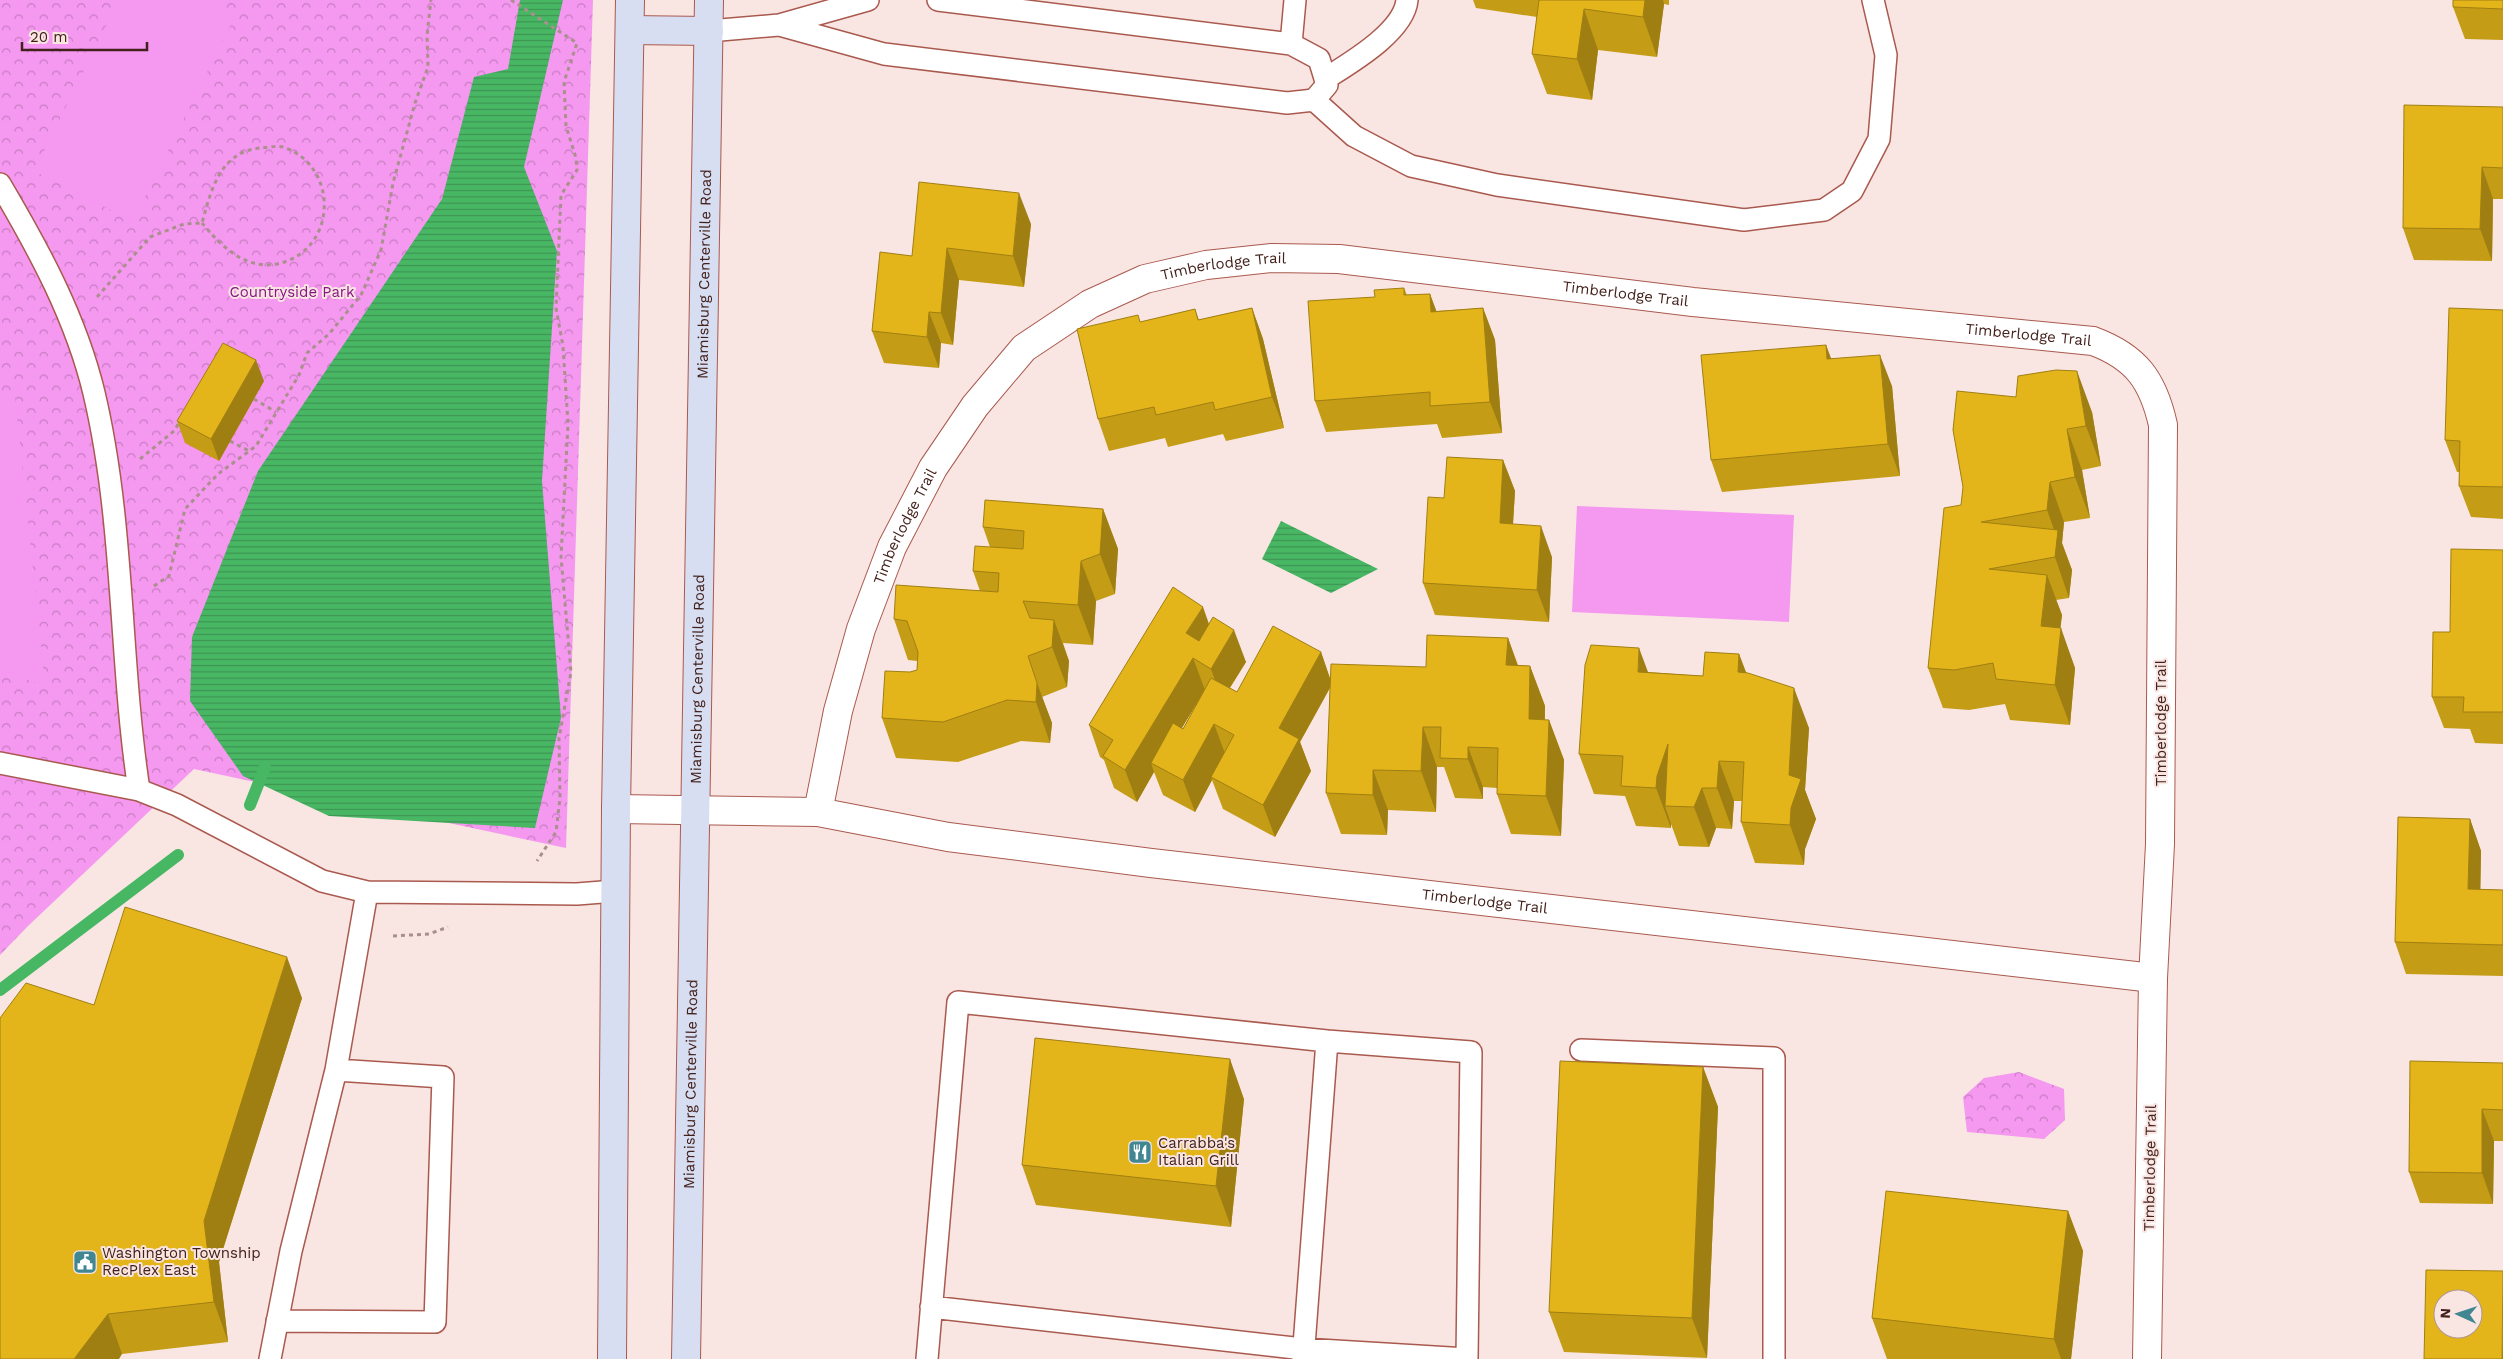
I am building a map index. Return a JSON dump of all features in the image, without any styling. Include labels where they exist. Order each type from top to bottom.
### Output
[{"type":"main road","points":[[612,1359],[616,809],[630,0]]},
{"type":"main road","name":"Miamisburg Centerville Road","points":[[686,1359],[710,0]]},
{"type":"main road","points":[[630,30],[709,31]]},
{"type":"street","name":"Timberlodge Trail","points":[[818,812],[838,711],[861,629],[892,547],[933,468],[975,406],[1024,348],[1090,304],[1144,279],[1206,264],[1272,258],[1339,259],[1693,302],[2093,340],[2115,349],[2138,368],[2157,398],[2163,425],[2160,844],[2153,978],[2147,1359]]},
{"type":"street","name":"Timberlodge Trail","points":[[616,809],[818,812],[948,837],[1151,863],[2153,978]]},
{"type":"lane","points":[[709,31],[779,25],[868,0]]},
{"type":"lane","points":[[779,25],[884,54],[952,64],[1287,103],[1314,100],[1327,85],[1319,59],[1291,44],[938,0]]},
{"type":"lane","points":[[1291,44],[1295,0]]},
{"type":"lane","points":[[1325,79],[1377,45],[1406,10],[1407,0]]},
{"type":"lane","points":[[1314,100],[1354,136],[1411,166],[1487,183],[1744,220],[1824,210],[1852,191],[1879,139],[1886,55],[1873,0]]},
{"type":"lane","points":[[0,184],[40,252],[70,321],[94,393],[107,470],[122,588],[130,728],[139,790]]},
{"type":"lane","points":[[0,763],[139,790],[177,805],[322,882],[367,892],[577,894],[615,892]]},
{"type":"lane","points":[[270,1359],[291,1251],[336,1070],[367,892]]},
{"type":"lane","points":[[927,1359],[931,1307],[958,1002],[1327,1041],[1471,1052],[1466,1359],[1303,1354],[931,1307]]},
{"type":"lane","points":[[1303,1354],[1327,1041]]},
{"type":"lane","points":[[1581,1050],[1774,1058],[1774,1359]]},
{"type":"lane","points":[[277,1321],[435,1322],[443,1077],[336,1070]]},
{"type":"path","points":[[122,588],[149,589],[169,576],[185,509],[218,474],[256,446],[299,375],[307,353],[329,334],[361,295],[381,250],[393,183],[415,103],[428,67],[426,35],[431,0]]},
{"type":"path","points":[[511,0],[577,43],[564,82],[566,126],[576,158],[577,170],[561,195],[556,308],[564,346],[568,424],[561,557],[571,672],[559,738],[560,798],[556,832],[533,867]]},
{"type":"path","points":[[281,146],[302,158],[318,177],[326,204],[322,225],[315,239],[293,261],[263,267],[239,258],[216,239],[202,223],[210,191],[226,163],[251,149],[281,146]]},
{"type":"path","points":[[70,321],[107,288],[150,236],[184,224],[202,223]]},
{"type":"path","points":[[254,399],[276,412]]},
{"type":"path","points":[[107,470],[129,468],[174,431],[181,419]]},
{"type":"path","points":[[230,441],[249,451]]},
{"type":"path","points":[[359,936],[429,934],[455,924]]},
{"type":"green space","name":"Countryside Park","points":[[0,0],[593,0],[566,848],[194,769],[28,926],[0,955]]},
{"type":"green space","points":[[119,0],[202,0],[235,16],[133,221],[34,171]]},
{"type":"green space","points":[[0,396],[15,396],[45,686],[0,670]]},
{"type":"green space","points":[[1577,506],[1794,515],[1789,622],[1572,612]]},
{"type":"green space","points":[[2019,1072],[2064,1089],[2065,1120],[2044,1139],[1967,1132],[1963,1097],[1984,1078]]},
{"type":"shaded area","points":[[520,0],[563,0],[524,167],[557,251],[542,481],[561,718],[535,828],[329,816],[243,776],[190,701],[192,637],[258,471],[442,199],[474,77],[508,69]]},
{"type":"shaded area","points":[[1281,521],[1378,569],[1331,593],[1262,559]]},
{"type":"building","points":[[1539,0],[1645,0],[1643,17],[1584,9],[1577,59],[1532,54]]},
{"type":"building","points":[[2453,0],[2503,0],[2503,9],[2453,7]]},
{"type":"building","points":[[2404,105],[2503,107],[2503,168],[2482,167],[2480,229],[2403,228]]},
{"type":"building","points":[[919,182],[1019,193],[1013,256],[947,248],[941,313],[929,312],[927,337],[872,331],[880,252],[912,256]]},
{"type":"building","points":[[1404,288],[1404,295],[1430,294],[1431,312],[1483,308],[1490,402],[1430,406],[1430,392],[1315,401],[1308,301],[1375,297],[1374,290]]},
{"type":"building","points":[[1252,308],[1272,397],[1215,410],[1213,402],[1156,415],[1154,407],[1098,419],[1077,329],[1138,315],[1140,322],[1195,309],[1198,320]]},
{"type":"building","points":[[2449,308],[2503,310],[2503,487],[2459,486],[2460,441],[2445,440]]},
{"type":"building","points":[[223,343],[256,360],[211,439],[177,421]]},
{"type":"building","points":[[1826,345],[1827,359],[1880,355],[1888,444],[1711,460],[1701,355]]},
{"type":"building","points":[[2056,370],[2077,371],[2086,426],[2067,429],[2075,477],[2050,482],[2047,510],[1981,522],[2058,530],[2055,557],[1989,569],[2047,575],[2041,626],[2061,628],[2055,685],[1996,679],[1993,663],[1954,670],[1928,668],[1944,508],[1961,505],[1963,487],[1953,430],[1957,391],[2016,397],[2018,376]]},
{"type":"building","points":[[1447,457],[1503,460],[1500,523],[1541,526],[1537,590],[1423,583],[1428,497],[1444,498]]},
{"type":"building","points":[[985,500],[1103,509],[1100,554],[1081,561],[1078,605],[1023,601],[1030,618],[1054,620],[1052,647],[1028,656],[1037,683],[1036,702],[1007,700],[943,722],[882,718],[885,671],[910,672],[917,670],[918,652],[907,621],[894,619],[896,585],[998,592],[999,573],[973,571],[975,546],[1023,549],[1024,531],[983,527]]},
{"type":"building","points":[[2451,549],[2503,550],[2503,712],[2463,712],[2464,697],[2432,697],[2433,632],[2450,632]]},
{"type":"building","points":[[1173,587],[1203,607],[1186,633],[1199,641],[1213,617],[1234,630],[1211,669],[1193,658],[1125,770],[1103,756],[1113,740],[1089,725]]},
{"type":"building","points":[[1273,626],[1321,652],[1279,728],[1299,739],[1263,805],[1211,777],[1234,735],[1214,724],[1183,780],[1151,763],[1173,723],[1183,729],[1211,678],[1237,692]]},
{"type":"building","points":[[1427,635],[1508,638],[1506,665],[1530,666],[1529,719],[1549,720],[1546,796],[1497,794],[1498,748],[1468,747],[1468,759],[1440,758],[1441,727],[1423,727],[1421,771],[1373,770],[1373,795],[1326,793],[1331,664],[1426,667]]},
{"type":"building","points":[[1591,645],[1639,648],[1638,672],[1703,676],[1705,652],[1739,654],[1738,672],[1748,673],[1794,688],[1789,775],[1801,779],[1791,808],[1790,825],[1741,822],[1744,762],[1719,761],[1717,788],[1702,788],[1694,807],[1665,806],[1668,744],[1657,776],[1656,788],[1621,786],[1623,756],[1579,754],[1585,665]]},
{"type":"building","points":[[2398,817],[2470,819],[2468,889],[2503,890],[2503,945],[2395,942]]},
{"type":"building","points":[[125,907],[287,957],[204,1221],[214,1302],[108,1314],[74,1359],[0,1359],[0,1018],[26,983],[94,1005]]},
{"type":"building","name":"Carrabba's Italian Grill","points":[[1035,1038],[1230,1059],[1216,1186],[1022,1165]]},
{"type":"building","points":[[1560,1061],[1703,1067],[1692,1318],[1549,1312]]},
{"type":"building","points":[[2410,1061],[2503,1063],[2503,1110],[2482,1109],[2482,1173],[2409,1172]]},
{"type":"building","points":[[1886,1191],[2068,1211],[2054,1339],[1872,1318]]},
{"type":"building","points":[[2426,1270],[2503,1271],[2502,1359],[2424,1359]]},
{"type":"waterway","points":[[250,805],[265,767]]},
{"type":"waterway","points":[[0,990],[178,855]]},
{"type":"place","name":"Carrabba's Italian Grill","points":[[1140,1152]]},
{"type":"place","name":"Washington Township RecPlex East","points":[[85,1262]]}]
